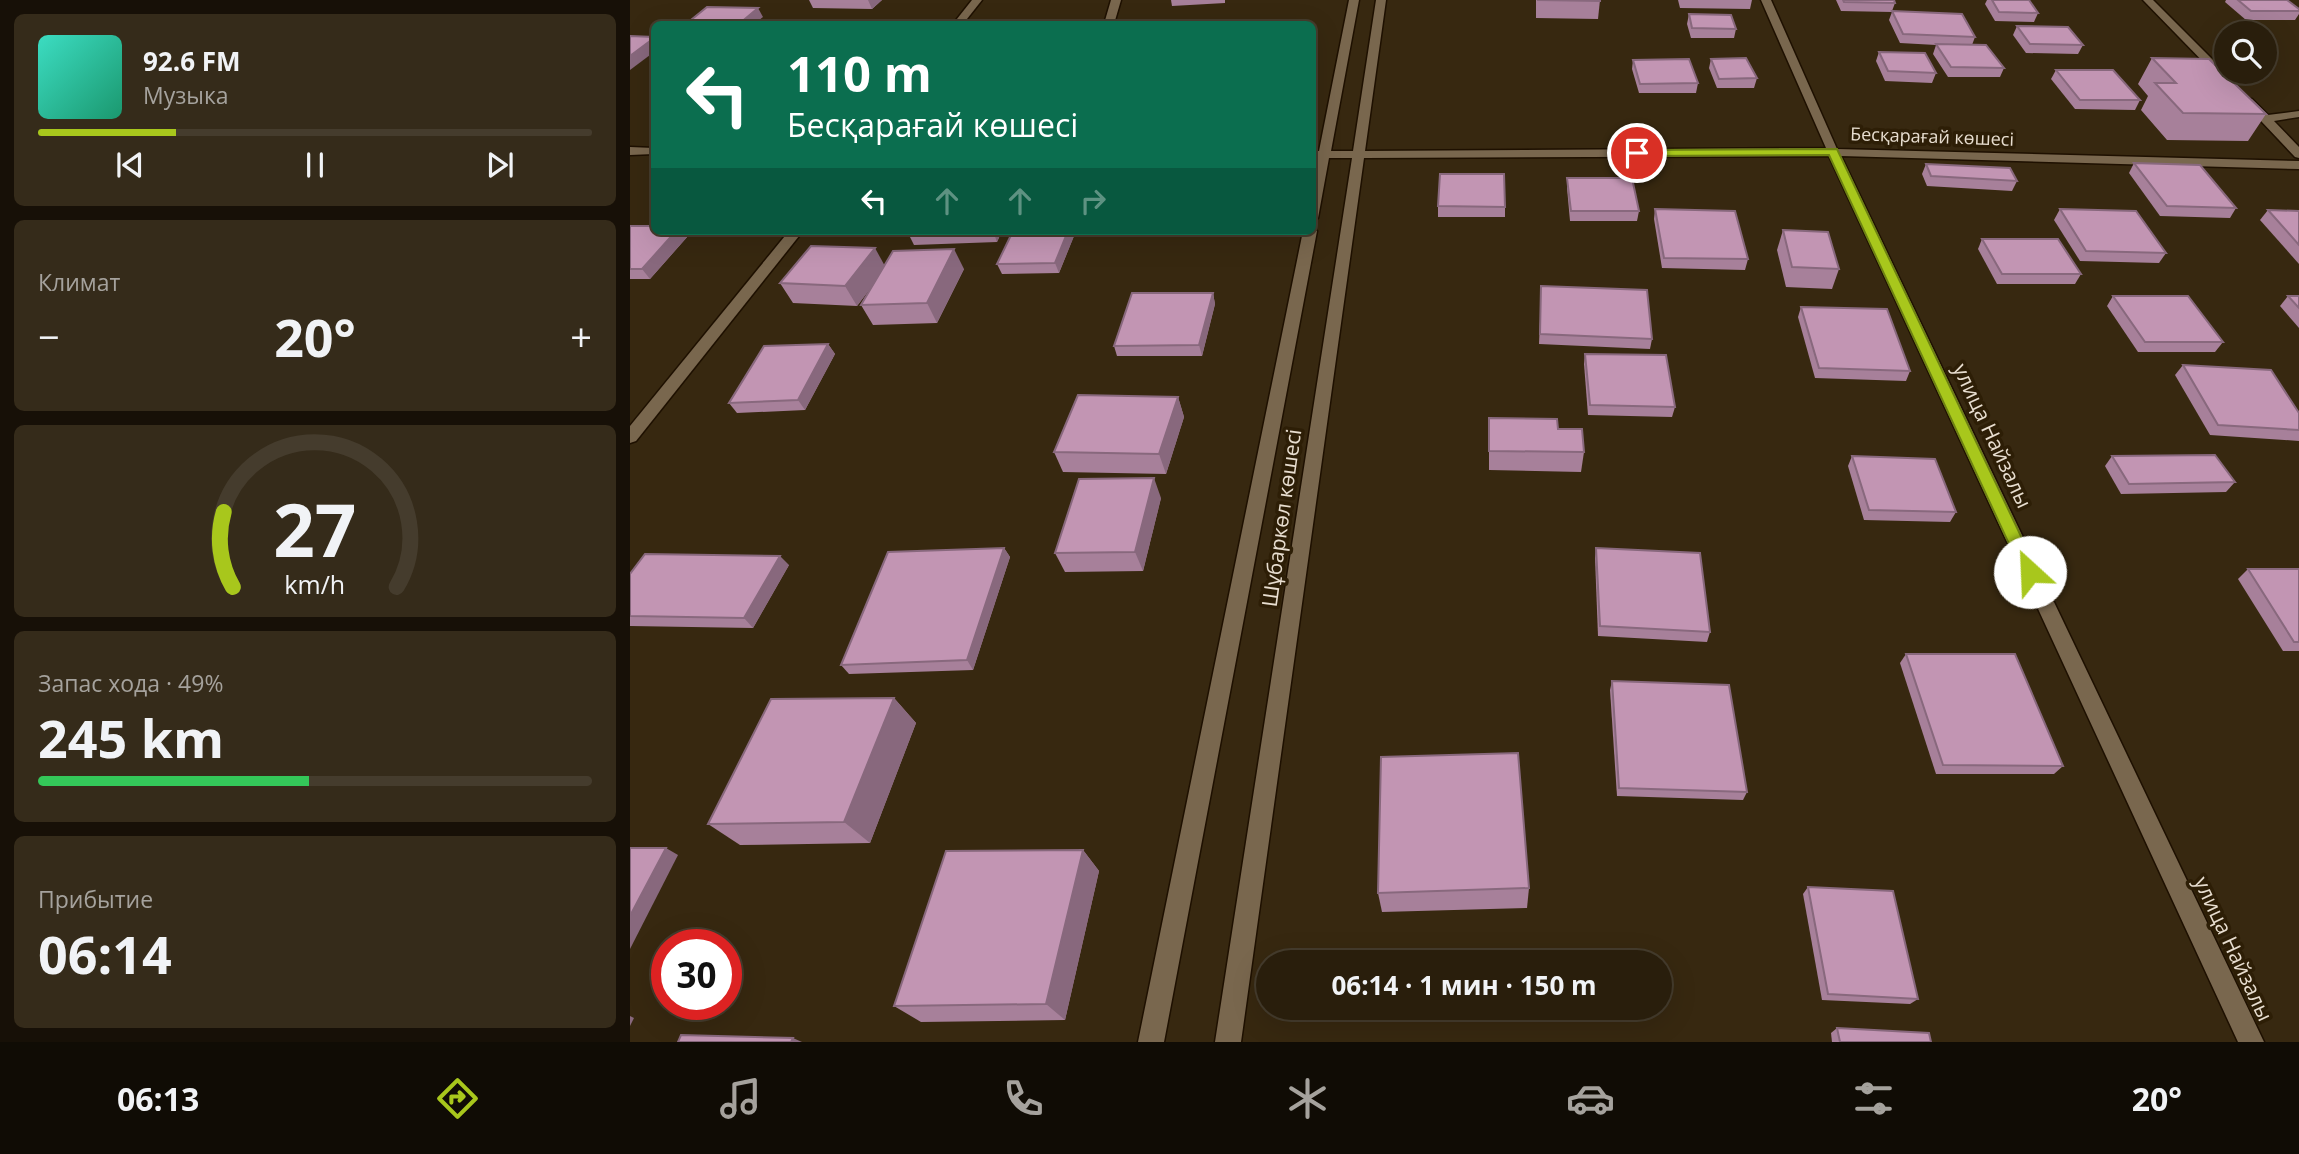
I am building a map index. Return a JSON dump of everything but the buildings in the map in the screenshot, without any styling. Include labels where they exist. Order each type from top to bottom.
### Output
[{"type":"street","points":[[960,21],[977,0]]},
{"type":"street","points":[[1111,21],[1116,0]]},
{"type":"street","points":[[1316,182],[1319,155],[1354,0]]},
{"type":"street","name":"Шұбаркөл көшесі","points":[[1228,1042],[1381,0]]},
{"type":"street","name":"улица Найзалы","points":[[1766,0],[1833,152],[2251,1042]]},
{"type":"street","points":[[2148,0],[2214,67]]},
{"type":"street","points":[[2237,90],[2299,155]]},
{"type":"street","points":[[2266,119],[2299,114]]},
{"type":"street","points":[[630,151],[651,151]]},
{"type":"street","name":"Бесқарағай көшесі","points":[[1319,155],[1833,152],[2299,165]]},
{"type":"street","points":[[630,437],[793,235]]},
{"type":"street","name":"Шұбаркөл көшесі","points":[[1151,1042],[1309,235]]},
{"type":"route","points":[[1637,153],[1833,152],[2030,572]]}]
